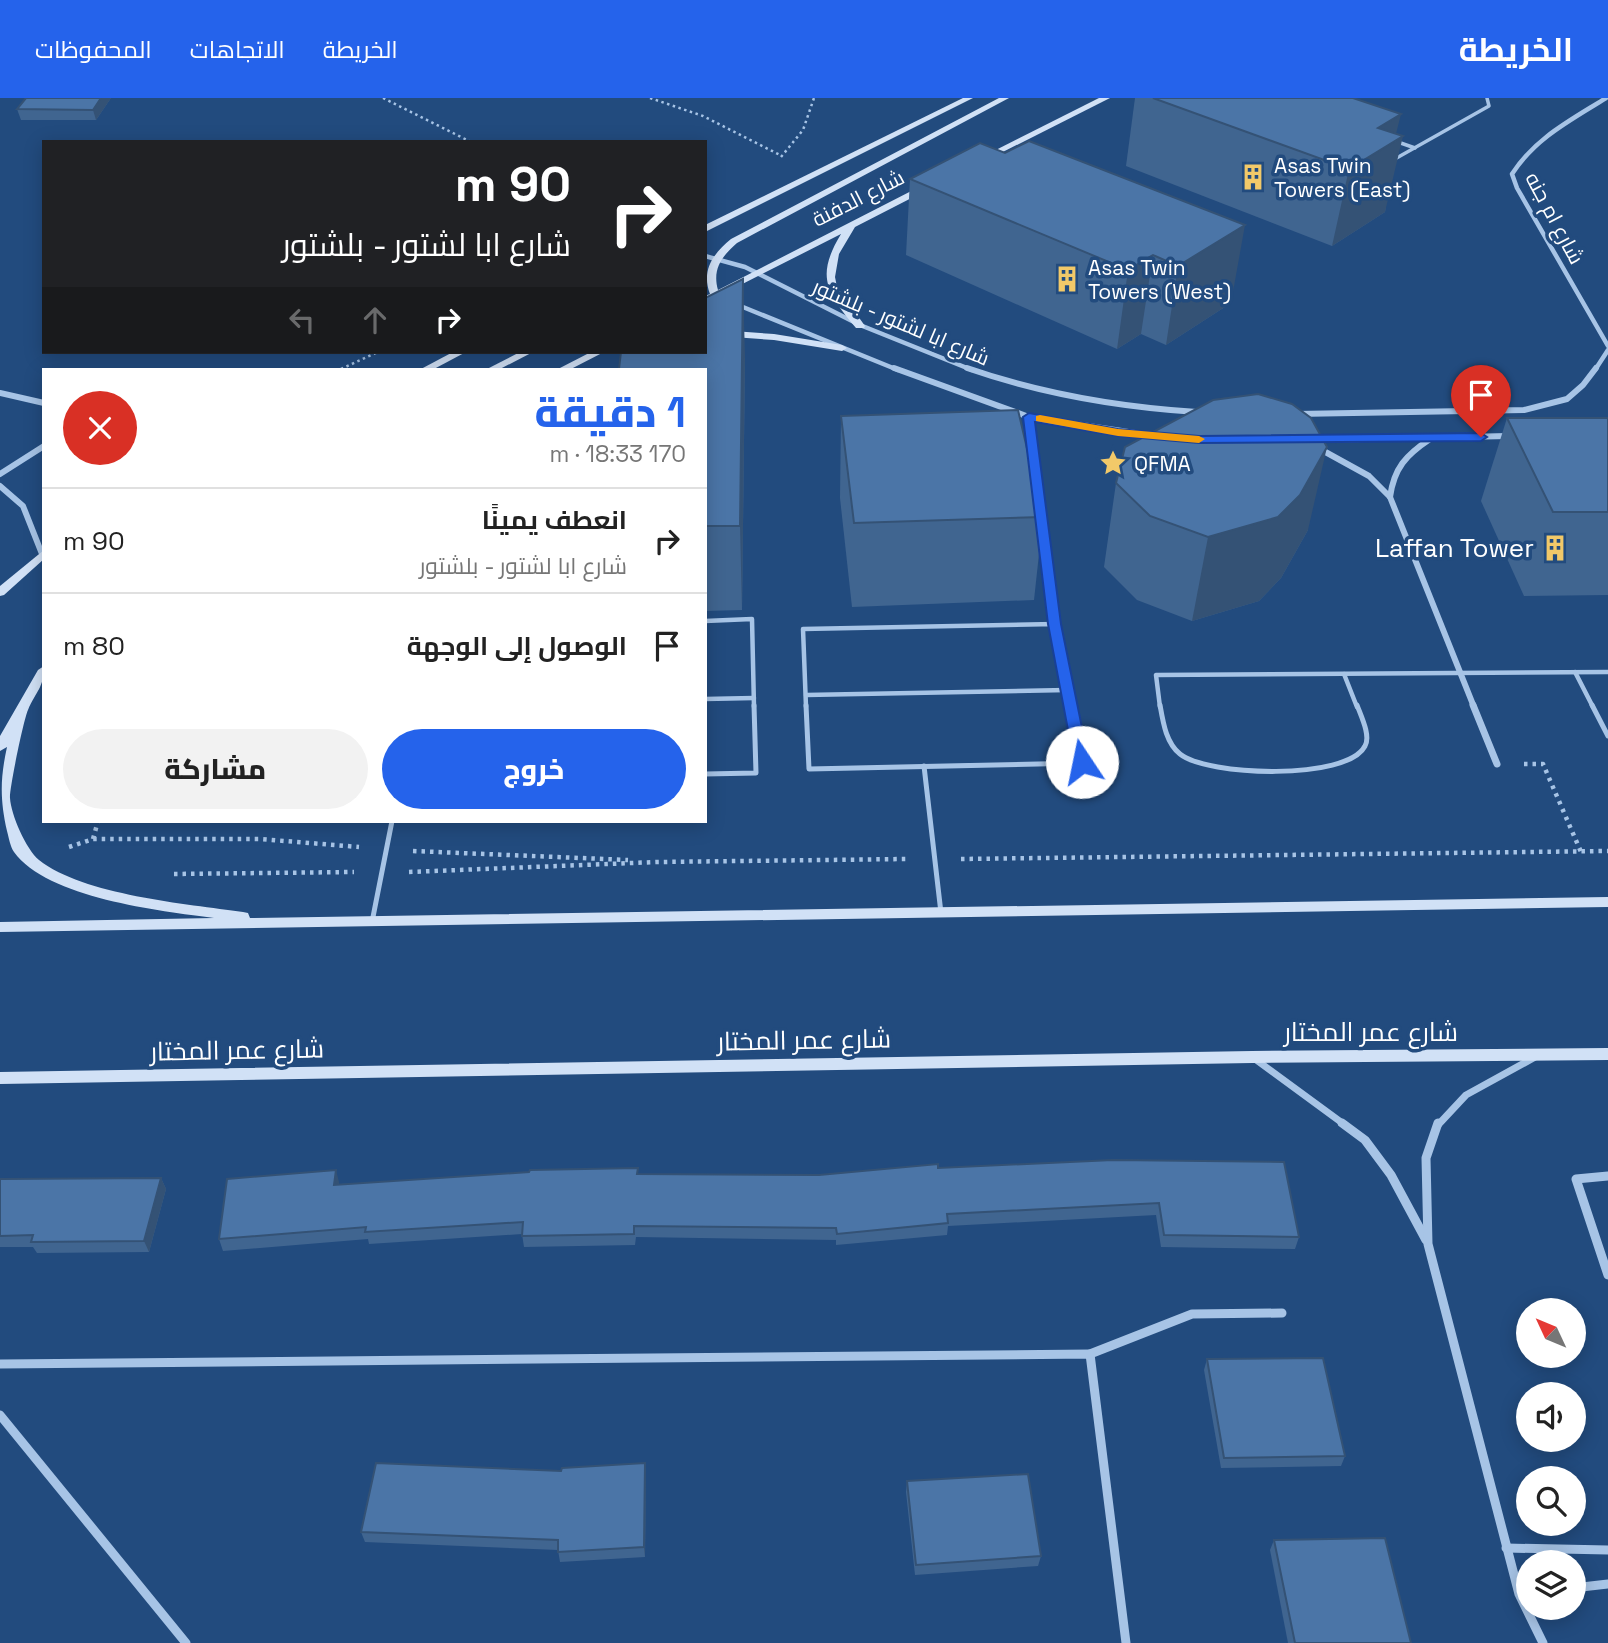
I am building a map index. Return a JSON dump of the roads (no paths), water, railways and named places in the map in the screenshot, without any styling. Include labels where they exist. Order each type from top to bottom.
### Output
[{"type":"main road","name":"شارع الدفنة","points":[[707,228],[969,98]]},
{"type":"main road","points":[[715,298],[709,278],[716,258],[734,241],[1005,98]]},
{"type":"main road","points":[[974,163],[1106,98]]},
{"type":"main road","name":"شارع الدفنة","points":[[715,298],[853,222],[937,181]]},
{"type":"main road","points":[[853,222],[831,257],[830,275],[832,290],[860,326]]},
{"type":"main road","points":[[707,332],[774,337],[842,348]]},
{"type":"main road","points":[[428,368],[457,354]]},
{"type":"main road","points":[[494,368],[524,354]]},
{"type":"main road","points":[[565,368],[595,354]]},
{"type":"main road","points":[[0,592],[42,554]]},
{"type":"main road","points":[[0,747],[42,674]]},
{"type":"main road","points":[[20,712],[3,798],[19,848],[32,862],[49,874],[72,884],[154,905],[296,924]]},
{"type":"main road","points":[[0,927],[1608,902]]},
{"type":"main road","name":"شارع عمر المختار","points":[[0,1078],[1252,1057],[1608,1054]]},
{"type":"street","name":"شارع ام جنه","points":[[1602,99],[1536,144],[1520,160],[1512,174],[1517,188],[1608,348]]},
{"type":"street","name":"شارع ابا لشتور - بلشتور","points":[[707,256],[757,274],[860,326],[948,363],[1029,388],[1111,405],[1208,413]]},
{"type":"street","name":"شارع ابا لشتور - بلشتور","points":[[734,303],[842,348],[1029,417],[1158,436]]},
{"type":"street","points":[[1294,414],[1524,410],[1555,405],[1586,386],[1608,348]]},
{"type":"street","points":[[0,393],[42,403]]},
{"type":"street","points":[[1497,764],[1390,497],[1356,467],[1310,442],[1512,436]]},
{"type":"street","points":[[1390,497],[1392,476],[1397,465],[1430,439]]},
{"type":"street","points":[[0,474],[42,447]]},
{"type":"street","points":[[0,486],[23,506],[42,551]]},
{"type":"street","points":[[1516,1574],[1506,1548],[1428,1244],[1426,1158],[1439,1121],[1466,1095],[1537,1056]]},
{"type":"street","points":[[1252,1057],[1365,1140],[1391,1175],[1428,1244]]},
{"type":"street","points":[[1608,1176],[1576,1179],[1608,1275]]},
{"type":"street","points":[[0,1364],[1090,1354],[1192,1314],[1282,1313]]},
{"type":"street","points":[[1090,1354],[1126,1643]]},
{"type":"street","points":[[0,1415],[186,1643]]},
{"type":"street","points":[[1506,1548],[1608,1550]]},
{"type":"street","points":[[1586,1587],[1608,1584]]},
{"type":"street","points":[[1534,1620],[1543,1643]]},
{"type":"lane","points":[[1390,161],[1476,115],[1489,106],[1487,98]]},
{"type":"lane","points":[[1384,136],[1417,148]]},
{"type":"lane","points":[[1029,417],[1055,624],[1082,762],[809,769],[803,629],[1055,624]]},
{"type":"lane","points":[[707,621],[752,620],[756,773],[707,775]]},
{"type":"lane","points":[[1575,672],[1608,736]]},
{"type":"lane","points":[[1344,674],[1366,733],[1366,747],[1357,758],[1340,765],[1256,771],[1201,765],[1181,755],[1167,737],[1156,675],[1608,672]]},
{"type":"lane","points":[[806,695],[1067,690]]},
{"type":"lane","points":[[707,699],[754,698]]},
{"type":"lane","points":[[924,766],[941,913]]},
{"type":"lane","points":[[372,922],[392,823]]},
{"type":"place","name":"Asas Twin Towers (East)","points":[[1253,177]]},
{"type":"place","name":"Asas Twin Towers (West)","points":[[1067,279]]},
{"type":"place","name":"QFMA","points":[[1113,463]]},
{"type":"place","name":"Laffan Tower","points":[[1555,548]]}]
